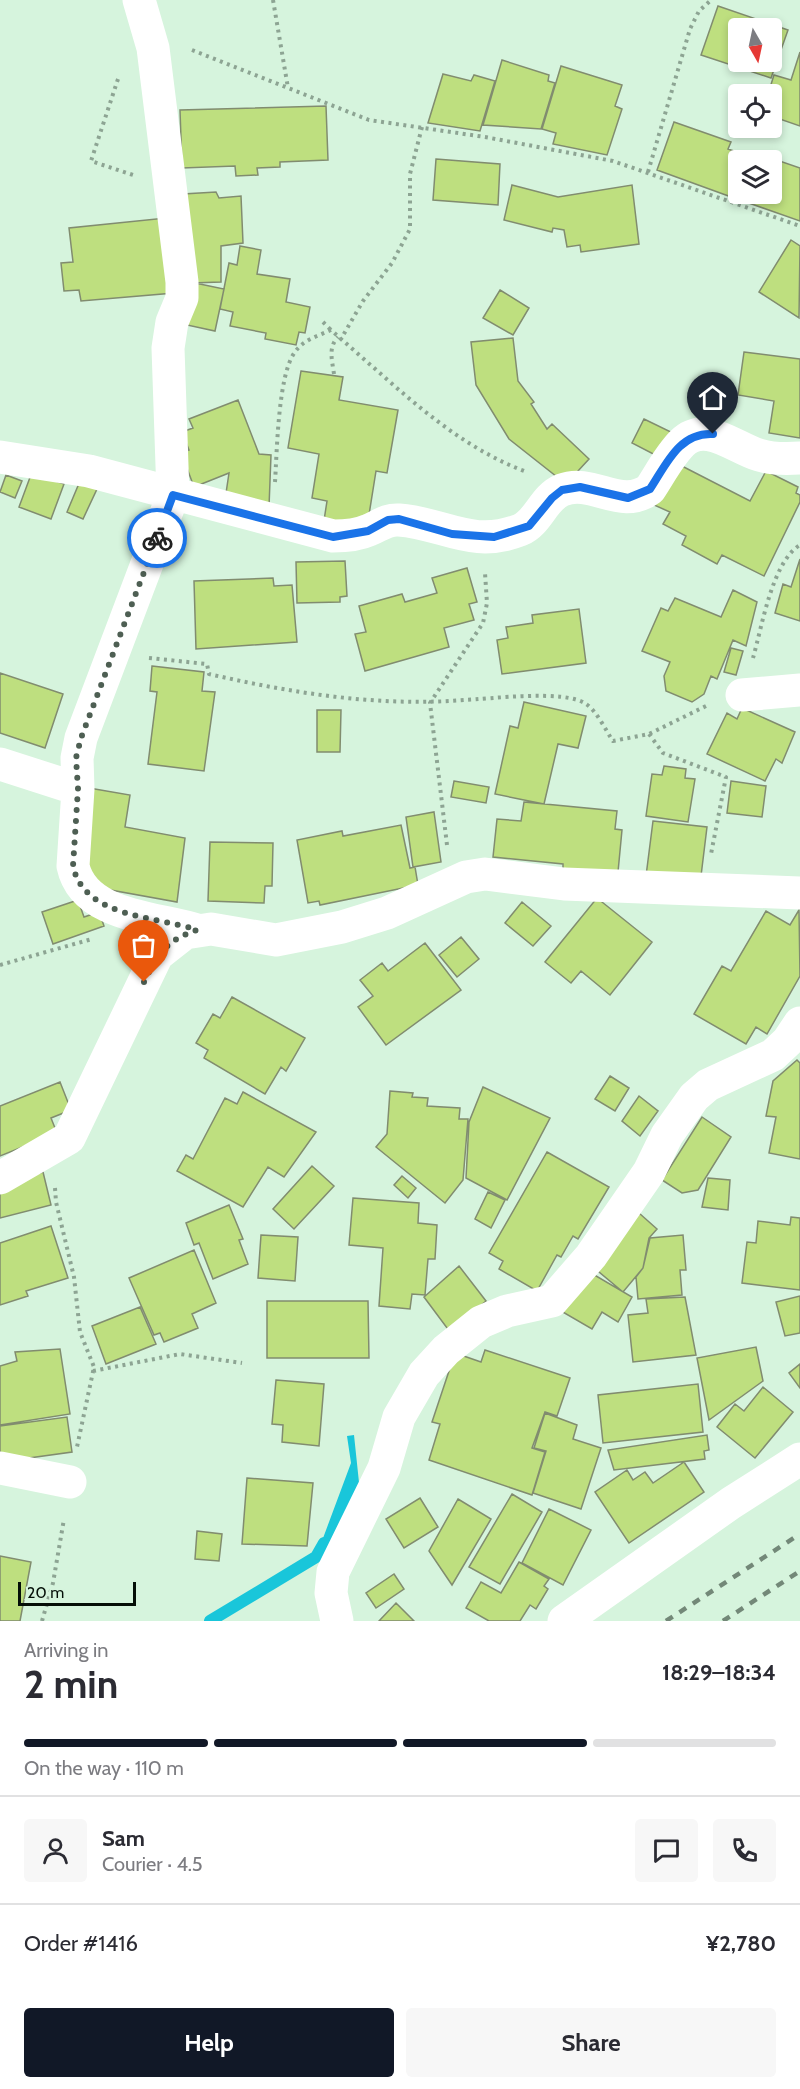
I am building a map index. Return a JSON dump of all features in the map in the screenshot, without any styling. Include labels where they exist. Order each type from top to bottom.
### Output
[{"type":"street","points":[[139,0],[153,48],[182,282],[182,297],[172,322],[168,348],[173,495],[81,738],[76,758],[78,789],[73,866],[75,875],[86,891],[94,900],[111,907],[197,930],[233,932],[276,940],[342,927],[387,913],[452,883],[485,874],[564,884],[707,887],[800,893]]},
{"type":"street","points":[[0,458],[88,471],[333,537],[368,531],[388,520],[399,519],[452,534],[494,537],[529,526],[552,498],[562,490],[580,487],[628,498],[643,494],[650,489],[681,444],[695,435],[713,434],[757,454],[776,458],[800,458]]},
{"type":"street","points":[[742,695],[800,690]]},
{"type":"street","points":[[0,764],[78,789]]},
{"type":"street","points":[[0,1178],[69,1138],[157,955],[185,933],[197,930]]},
{"type":"street","points":[[337,1621],[331,1593],[333,1572],[384,1468],[399,1417],[424,1374],[446,1350],[482,1322],[507,1311],[552,1302],[604,1237],[649,1172],[668,1135],[694,1097],[708,1085],[773,1055],[788,1041],[800,1023]]},
{"type":"street","points":[[564,1621],[731,1503],[800,1459]]},
{"type":"street","points":[[0,1468],[70,1482]]},
{"type":"path","points":[[273,0],[288,88]]},
{"type":"path","points":[[648,172],[690,28],[699,10],[711,0]]},
{"type":"path","points":[[147,31],[369,120],[583,154],[648,172],[800,226]]},
{"type":"path","points":[[119,77],[91,161],[171,187]]},
{"type":"path","points":[[334,374],[332,343],[340,338],[363,301],[402,247],[410,229],[410,174],[422,127]]},
{"type":"path","points":[[323,322],[444,428],[505,464],[552,482],[562,490]]},
{"type":"path","points":[[272,522],[280,408],[289,365],[293,353],[300,345],[331,330]]},
{"type":"path","points":[[452,883],[430,703],[471,644],[486,614],[481,536]]},
{"type":"path","points":[[113,654],[207,664],[209,674],[294,693],[430,703],[531,696],[570,699],[587,704],[614,741],[649,734],[717,701],[742,695],[779,571],[787,556],[800,544]]},
{"type":"path","points":[[649,734],[663,753],[726,777],[714,833],[707,887]]},
{"type":"path","points":[[0,964],[102,937]]},
{"type":"path","points":[[42,1621],[53,1583],[70,1482],[93,1371],[75,1308],[74,1277],[56,1202],[57,1180]]},
{"type":"path","points":[[93,1371],[180,1354],[242,1363]]},
{"type":"water","points":[[354,1435],[360,1492],[327,1555],[316,1557],[351,1463],[347,1436]]},
{"type":"building","points":[[718,6],[753,18],[728,18],[728,64],[701,55]]},
{"type":"building","points":[[782,28],[788,30],[782,47]]},
{"type":"building","points":[[800,52],[800,126],[782,120],[782,84],[771,84],[774,75],[791,80]]},
{"type":"building","points":[[502,60],[549,75],[548,81],[555,83],[541,129],[483,125]]},
{"type":"building","points":[[561,66],[622,85],[615,106],[622,109],[607,155],[553,144],[556,133],[542,129]]},
{"type":"building","points":[[753,72],[773,72],[771,78]]},
{"type":"building","points":[[443,74],[471,81],[474,75],[495,81],[480,131],[428,123]]},
{"type":"building","points":[[326,106],[328,160],[280,162],[280,167],[257,168],[258,175],[236,176],[235,166],[182,168],[180,110]]},
{"type":"building","points":[[674,122],[731,142],[728,149],[731,150],[728,150],[728,196],[657,170]]},
{"type":"building","points":[[436,159],[500,164],[498,205],[433,200]]},
{"type":"building","points":[[782,162],[800,168],[800,221],[752,204],[782,204]]},
{"type":"building","points":[[512,185],[558,197],[632,185],[639,244],[581,252],[580,245],[567,247],[564,230],[553,228],[552,232],[504,220]]},
{"type":"building","points":[[216,192],[219,198],[241,196],[243,243],[221,246],[221,282],[191,283],[183,194]]},
{"type":"building","points":[[166,218],[174,293],[81,301],[79,290],[64,291],[61,263],[73,262],[69,228]]},
{"type":"building","points":[[791,240],[800,246],[799,318],[759,292]]},
{"type":"building","points":[[240,246],[261,250],[257,274],[290,279],[286,302],[310,307],[305,333],[299,332],[296,345],[265,339],[266,333],[230,326],[233,312],[220,309],[229,263],[237,265]]},
{"type":"building","points":[[195,283],[224,289],[215,331],[187,325]]},
{"type":"building","points":[[500,290],[529,308],[513,335],[483,318]]},
{"type":"building","points":[[513,338],[518,381],[534,402],[531,404],[547,429],[552,424],[589,459],[566,484],[509,439],[476,385],[471,342]]},
{"type":"building","points":[[744,352],[800,359],[800,438],[769,433],[774,401],[738,395]]},
{"type":"building","points":[[301,371],[343,377],[339,400],[398,410],[387,473],[376,471],[368,521],[323,527],[327,501],[312,498],[319,454],[288,448]]},
{"type":"building","points":[[238,400],[259,454],[271,455],[269,507],[225,500],[229,473],[194,487],[181,452],[189,450],[182,432],[193,428],[189,419]]},
{"type":"building","points":[[644,419],[673,433],[661,458],[632,443]]},
{"type":"building","points":[[676,463],[750,501],[766,471],[798,487],[796,493],[800,495],[800,502],[764,576],[722,555],[717,564],[682,545],[686,536],[663,524],[670,512],[654,505]]},
{"type":"building","points":[[32,472],[64,484],[51,519],[19,507]]},
{"type":"building","points":[[6,475],[22,481],[15,498],[0,492]]},
{"type":"building","points":[[80,481],[97,489],[83,519],[67,512]]},
{"type":"building","points":[[800,559],[800,621],[775,613],[783,584],[791,587]]},
{"type":"building","points":[[345,561],[347,596],[340,597],[340,602],[297,603],[296,562]]},
{"type":"building","points":[[467,568],[477,602],[469,604],[474,620],[444,628],[449,647],[365,671],[355,634],[366,632],[359,606],[402,594],[405,602],[437,593],[432,578]]},
{"type":"building","points":[[273,578],[274,586],[292,585],[297,642],[196,649],[194,581]]},
{"type":"building","points":[[733,590],[757,602],[746,646],[733,640],[717,679],[711,676],[704,694],[692,702],[666,691],[664,676],[670,662],[642,651],[661,608],[668,611],[675,598],[721,617]]},
{"type":"building","points":[[579,609],[586,663],[502,674],[497,640],[508,638],[506,627],[533,623],[532,615]]},
{"type":"building","points":[[731,648],[743,651],[736,675],[724,672]]},
{"type":"building","points":[[152,666],[204,672],[202,691],[215,692],[204,771],[148,764],[157,692],[150,691]]},
{"type":"building","points":[[0,673],[63,694],[45,748],[0,733]]},
{"type":"building","points":[[524,702],[586,716],[578,748],[558,744],[544,804],[495,794],[510,726],[518,728]]},
{"type":"building","points":[[742,708],[795,732],[782,763],[776,759],[765,781],[707,754],[727,713],[737,719]]},
{"type":"building","points":[[317,710],[341,710],[340,752],[317,752]]},
{"type":"building","points":[[664,766],[686,769],[685,778],[695,779],[688,822],[646,816],[652,774],[662,775]]},
{"type":"building","points":[[454,781],[489,787],[486,803],[451,797]]},
{"type":"building","points":[[731,781],[766,786],[762,817],[727,813]]},
{"type":"building","points":[[89,788],[130,795],[125,827],[185,838],[177,902],[94,887],[83,868]]},
{"type":"building","points":[[524,802],[617,811],[615,829],[622,830],[618,872],[563,874],[563,864],[493,857],[497,819],[521,821]]},
{"type":"building","points":[[434,812],[441,862],[413,867],[406,817]]},
{"type":"building","points":[[653,821],[707,827],[701,876],[646,876]]},
{"type":"building","points":[[401,825],[410,868],[415,867],[418,885],[320,905],[319,901],[308,903],[297,840],[342,831],[343,836]]},
{"type":"building","points":[[210,842],[273,843],[272,886],[265,886],[264,903],[208,901]]},
{"type":"building","points":[[597,898],[652,942],[610,995],[581,971],[571,983],[545,962]]},
{"type":"building","points":[[78,900],[84,917],[99,912],[104,926],[53,944],[42,912]]},
{"type":"building","points":[[522,902],[551,926],[533,946],[505,923]]},
{"type":"building","points":[[799,910],[800,976],[767,1034],[756,1027],[746,1044],[694,1014],[722,966],[731,971],[766,911],[790,925]]},
{"type":"building","points":[[461,937],[479,959],[457,977],[439,955]]},
{"type":"building","points":[[425,943],[461,990],[386,1045],[358,1007],[373,996],[360,980],[382,963],[388,971]]},
{"type":"building","points":[[232,997],[305,1038],[286,1071],[281,1067],[265,1094],[204,1058],[208,1050],[196,1043],[213,1014],[220,1018]]},
{"type":"building","points":[[797,1060],[800,1063],[800,1159],[769,1153],[776,1117],[766,1116],[773,1081]]},
{"type":"building","points":[[610,1076],[629,1088],[615,1111],[595,1099]]},
{"type":"building","points":[[60,1082],[71,1110],[51,1118],[57,1133],[0,1156],[0,1106]]},
{"type":"building","points":[[483,1087],[550,1118],[507,1200],[466,1178],[469,1122]]},
{"type":"building","points":[[390,1091],[413,1093],[412,1097],[428,1098],[427,1106],[460,1108],[459,1119],[468,1119],[463,1180],[445,1203],[376,1147],[387,1134]]},
{"type":"building","points":[[243,1092],[316,1132],[284,1177],[268,1167],[243,1207],[177,1171],[186,1155],[193,1159],[225,1098],[237,1104]]},
{"type":"building","points":[[639,1096],[658,1111],[640,1136],[622,1121]]},
{"type":"building","points":[[702,1117],[731,1137],[698,1190],[682,1193],[662,1180]]},
{"type":"building","points":[[547,1152],[609,1187],[578,1239],[573,1236],[561,1257],[557,1255],[537,1291],[499,1269],[503,1261],[489,1253]]},
{"type":"building","points":[[312,1166],[334,1186],[294,1229],[273,1209]]},
{"type":"building","points":[[43,1172],[51,1205],[0,1218],[0,1191],[16,1179]]},
{"type":"building","points":[[402,1176],[416,1188],[408,1198],[394,1185]]},
{"type":"building","points":[[708,1178],[730,1180],[728,1210],[702,1207]]},
{"type":"building","points":[[488,1192],[505,1200],[491,1228],[475,1219]]},
{"type":"building","points":[[353,1198],[419,1203],[418,1223],[437,1225],[435,1259],[428,1259],[425,1295],[412,1294],[410,1309],[379,1306],[383,1248],[349,1245]]},
{"type":"building","points":[[229,1205],[243,1239],[239,1240],[248,1264],[213,1279],[199,1243],[194,1245],[186,1223]]},
{"type":"building","points":[[639,1213],[657,1229],[649,1238],[643,1268],[623,1292],[593,1267]]},
{"type":"building","points":[[791,1217],[800,1218],[800,1290],[742,1283],[747,1242],[756,1243],[758,1221],[790,1225]]},
{"type":"building","points":[[51,1226],[68,1278],[26,1291],[28,1296],[0,1305],[0,1243]]},
{"type":"building","points":[[261,1235],[298,1237],[295,1281],[258,1278]]},
{"type":"building","points":[[683,1235],[686,1270],[680,1270],[682,1295],[638,1299],[636,1277],[643,1268],[650,1238]]},
{"type":"building","points":[[194,1250],[216,1303],[192,1314],[198,1328],[164,1342],[160,1333],[154,1335],[129,1278]]},
{"type":"building","points":[[459,1266],[486,1301],[450,1332],[424,1297]]},
{"type":"building","points":[[586,1270],[632,1297],[618,1322],[602,1312],[592,1329],[561,1311]]},
{"type":"building","points":[[800,1296],[800,1333],[785,1336],[776,1302]]},
{"type":"building","points":[[685,1297],[696,1355],[633,1362],[628,1315],[648,1313],[646,1299]]},
{"type":"building","points":[[267,1301],[368,1301],[369,1358],[267,1358]]},
{"type":"building","points":[[140,1307],[156,1344],[106,1364],[92,1326]]},
{"type":"building","points":[[756,1347],[763,1381],[709,1420],[697,1358]]},
{"type":"building","points":[[60,1349],[70,1414],[0,1425],[0,1366],[17,1361],[15,1352]]},
{"type":"building","points":[[485,1350],[570,1378],[557,1416],[545,1412],[532,1448],[545,1452],[532,1495],[429,1460],[440,1424],[432,1422],[455,1353],[481,1362]]},
{"type":"building","points":[[800,1364],[800,1388],[789,1373]]},
{"type":"building","points":[[276,1380],[324,1384],[319,1446],[282,1442],[283,1425],[272,1424]]},
{"type":"building","points":[[698,1384],[703,1432],[603,1443],[598,1395]]},
{"type":"building","points":[[763,1387],[793,1412],[755,1458],[717,1427],[735,1404],[744,1411]]},
{"type":"building","points":[[545,1413],[577,1425],[573,1439],[601,1448],[581,1509],[533,1493],[546,1451],[534,1448]]},
{"type":"building","points":[[67,1417],[72,1452],[0,1462],[0,1426]]},
{"type":"building","points":[[707,1435],[709,1450],[704,1451],[705,1459],[614,1470],[608,1450]]},
{"type":"building","points":[[684,1462],[704,1492],[629,1543],[595,1492],[627,1470],[633,1480],[645,1472],[653,1483]]},
{"type":"building","points":[[247,1478],[313,1483],[307,1546],[242,1544]]},
{"type":"building","points":[[512,1494],[542,1512],[500,1584],[469,1567]]},
{"type":"building","points":[[420,1498],[438,1527],[404,1548],[386,1519]]},
{"type":"building","points":[[458,1499],[491,1519],[452,1585],[429,1551]]},
{"type":"building","points":[[549,1509],[591,1530],[563,1585],[522,1563]]},
{"type":"building","points":[[197,1531],[222,1534],[219,1561],[195,1559]]},
{"type":"building","points":[[0,1556],[31,1562],[20,1621],[0,1621]]},
{"type":"building","points":[[519,1562],[549,1579],[544,1586],[548,1589],[536,1609],[530,1605],[520,1621],[489,1621],[466,1608],[481,1582],[501,1593]]},
{"type":"building","points":[[394,1574],[404,1589],[376,1608],[366,1593]]},
{"type":"building","points":[[396,1603],[414,1621],[379,1621]]},
{"type":"waterway","points":[[210,1621],[316,1557],[324,1543]]},
{"type":"railway","points":[[666,1621],[800,1534]]},
{"type":"railway","points":[[723,1621],[800,1571]]},
{"type":"way so far","points":[[144,982],[157,955],[164,948],[185,933],[197,930],[158,918],[128,913],[94,900],[86,891],[75,875],[73,866],[78,789],[76,758],[81,738],[157,538]]},
{"type":"route","points":[[157,538],[173,495],[333,537],[368,531],[388,520],[399,519],[452,534],[494,537],[529,526],[543,507],[562,490],[580,487],[628,498],[643,494],[650,489],[687,438],[713,434]]}]
